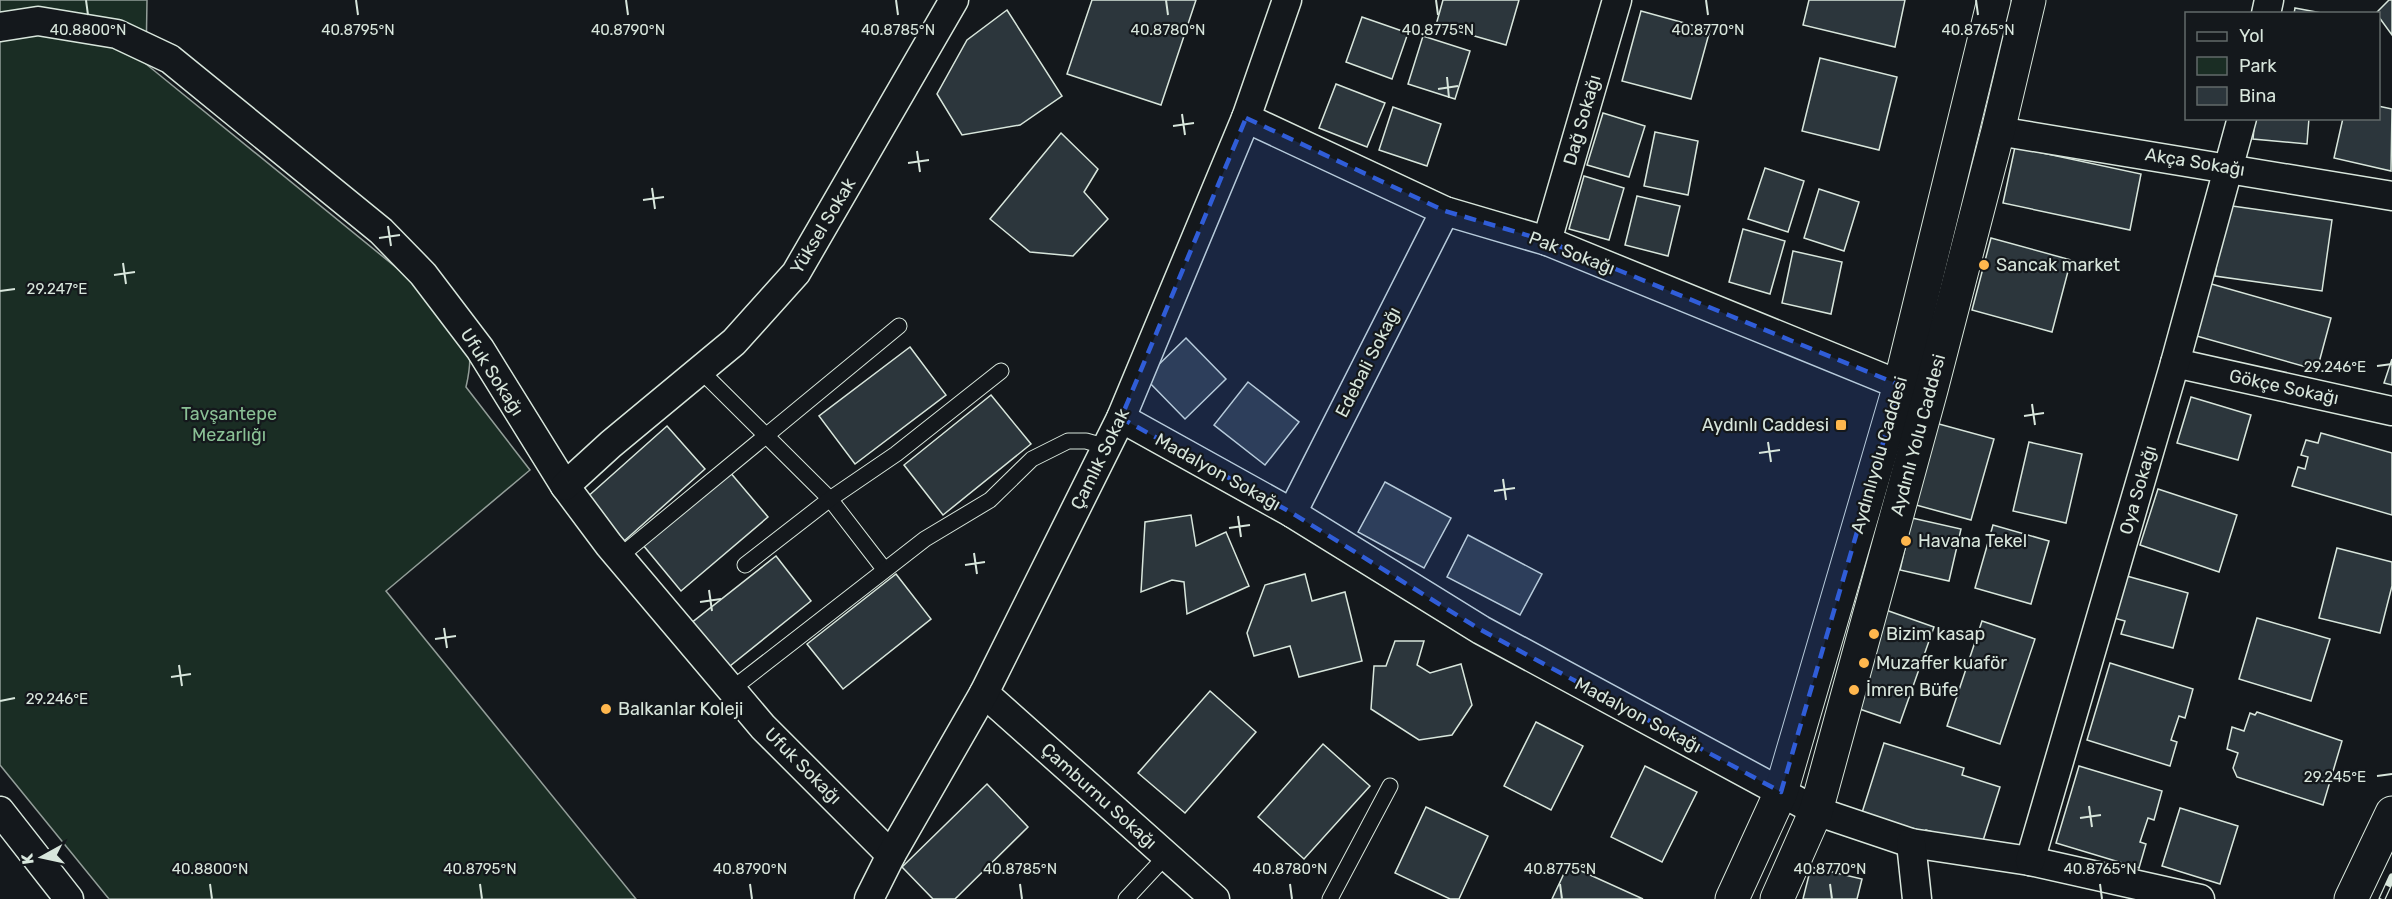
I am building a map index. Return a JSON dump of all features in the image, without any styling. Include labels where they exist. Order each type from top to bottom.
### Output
[{"type":"main road","name":"Aydınlıyolu Caddesi","points":[[1732,899],[1781,792],[1900,385],[1994,0]]},
{"type":"main road","name":"Aydınlı Yolu Caddesi","points":[[1778,899],[1816,811],[1998,131],[2029,0]]},
{"type":"main road","points":[[2351,899],[2392,813]]},
{"type":"street","name":"Yüksel Sokak","points":[[565,486],[610,444],[734,342],[796,273],[954,0]]},
{"type":"street","name":"Çamlık Sokak","points":[[869,899],[891,855],[984,693],[1121,418],[1246,118],[1287,0]]},
{"type":"street","name":"Dağ Sokağı","points":[[1547,241],[1617,0]]},
{"type":"street","name":"Ufuk Sokağı","points":[[0,27],[38,21],[117,34],[170,59],[381,231],[423,274],[480,349],[565,486],[619,557],[763,726],[891,855]]},
{"type":"street","name":"Pak Sokağı","points":[[1246,118],[1445,211],[1547,241],[1900,385]]},
{"type":"street","name":"Oya Sokağı","points":[[2030,861],[2231,167],[2242,120]]},
{"type":"street","name":"Akça Sokağı","points":[[1998,131],[2231,167],[2392,196]]},
{"type":"street","name":"Edebali Sokağı","points":[[1292,513],[1445,211]]},
{"type":"street","name":"Gökçe Sokağı","points":[[2175,363],[2392,411]]},
{"type":"street","name":"Madalyon Sokağı","points":[[1121,418],[1292,513],[1481,630],[1816,811],[1911,843],[2030,861],[2200,899]]},
{"type":"street","name":"Çamburnu Sokağı","points":[[984,693],[1215,899]]},
{"type":"street","points":[[3,820],[69,899]]},
{"type":"street","points":[[1911,843],[1917,899]]},
{"type":"lane","points":[[619,557],[899,326]]},
{"type":"lane","points":[[700,370],[830,499],[884,569]]},
{"type":"lane","points":[[745,565],[830,499],[896,454],[1001,371]]},
{"type":"lane","points":[[732,689],[884,569],[925,539],[990,500],[1032,459],[1068,441],[1107,447]]},
{"type":"lane","points":[[1330,899],[1390,786]]},
{"type":"lane","points":[[1126,899],[1166,856]]},
{"type":"highlighted area","points":[[1246,118],[1445,211],[1547,241],[1900,385],[1781,792],[1481,630],[1292,513],[1121,418]]},
{"type":"green space","name":"Tavşantepe Mezarlığı","points":[[0,0],[147,0],[146,64],[435,299],[461,330],[469,347],[470,358],[466,387],[530,470],[386,591],[636,899],[109,899],[0,765]]},
{"type":"building","points":[[1092,0],[1196,0],[1161,105],[1067,74]]},
{"type":"building","points":[[1443,0],[1519,0],[1506,45],[1436,25]]},
{"type":"building","points":[[1809,0],[1905,0],[1895,47],[1803,25]]},
{"type":"building","points":[[2389,0],[2392,0],[2392,35],[2380,18],[2380,12],[2377,12]]},
{"type":"building","points":[[2295,8],[2316,12],[2294,12]]},
{"type":"building","points":[[1007,10],[1062,96],[1020,125],[962,135],[937,94],[967,40]]},
{"type":"building","points":[[1641,11],[1710,30],[1691,99],[1622,81]]},
{"type":"building","points":[[1362,17],[1408,33],[1392,79],[1346,62]]},
{"type":"building","points":[[1423,36],[1470,51],[1455,99],[1408,84]]},
{"type":"building","points":[[1820,58],[1897,77],[1879,150],[1802,131]]},
{"type":"building","points":[[1336,84],[1385,103],[1367,147],[1319,128]]},
{"type":"building","points":[[2380,106],[2392,109],[2391,171],[2334,158],[2343,120],[2380,120]]},
{"type":"building","points":[[1393,107],[1441,124],[1427,166],[1379,150]]},
{"type":"building","points":[[1603,113],[1645,126],[1629,177],[1587,165]]},
{"type":"building","points":[[2255,120],[2309,120],[2307,144],[2253,139]]},
{"type":"building","points":[[1655,132],[1698,141],[1688,195],[1644,186]]},
{"type":"building","points":[[1061,133],[1098,169],[1084,192],[1108,219],[1073,256],[1030,252],[990,219]]},
{"type":"building","points":[[2015,147],[2141,174],[2130,230],[2003,203]]},
{"type":"building","points":[[1765,168],[1804,181],[1788,232],[1748,219]]},
{"type":"building","points":[[1584,176],[1624,188],[1609,240],[1569,229]]},
{"type":"building","points":[[1819,189],[1859,202],[1844,251],[1804,238]]},
{"type":"building","points":[[1637,196],[1680,206],[1668,256],[1625,245]]},
{"type":"building","points":[[2225,205],[2332,220],[2322,291],[2215,276]]},
{"type":"building","points":[[1743,229],[1785,241],[1770,294],[1729,282]]},
{"type":"building","points":[[1991,238],[2071,260],[2052,332],[1972,310]]},
{"type":"building","points":[[1793,251],[1842,262],[1831,314],[1782,303]]},
{"type":"building","points":[[2208,283],[2331,318],[2317,370],[2193,335]]},
{"type":"building","points":[[1186,338],[1226,379],[1185,419],[1145,378]]},
{"type":"building","points":[[910,347],[946,395],[855,464],[819,416]]},
{"type":"building","points":[[2392,359],[2392,385],[2384,383]]},
{"type":"building","points":[[1248,382],[1299,422],[1265,465],[1214,425]]},
{"type":"building","points":[[991,395],[1031,444],[943,515],[904,465]]},
{"type":"building","points":[[2191,397],[2251,415],[2238,460],[2177,443]]},
{"type":"building","points":[[1928,421],[1994,439],[1971,520],[1905,502]]},
{"type":"building","points":[[667,426],[705,469],[623,542],[585,499]]},
{"type":"building","points":[[2321,433],[2392,453],[2392,515],[2292,486],[2298,467],[2305,469],[2308,457],[2301,455],[2306,440],[2318,443]]},
{"type":"building","points":[[2029,442],[2082,454],[2066,523],[2013,511]]},
{"type":"building","points":[[729,471],[768,517],[681,591],[643,545]]},
{"type":"building","points":[[1385,482],[1451,518],[1424,568],[1358,532]]},
{"type":"building","points":[[2158,489],[2237,515],[2219,572],[2140,545]]},
{"type":"building","points":[[1191,515],[1196,546],[1226,532],[1249,586],[1187,614],[1184,582],[1172,580],[1141,592],[1145,522]]},
{"type":"building","points":[[1912,518],[1961,529],[1949,581],[1900,570]]},
{"type":"building","points":[[1993,525],[2049,541],[2031,604],[1975,588]]},
{"type":"building","points":[[1468,535],[1542,574],[1520,615],[1447,577]]},
{"type":"building","points":[[2337,548],[2392,562],[2392,586],[2380,633],[2319,618]]},
{"type":"building","points":[[776,556],[811,601],[725,670],[690,624]]},
{"type":"building","points":[[2116,573],[2188,593],[2173,648],[2121,634],[2125,621],[2103,615]]},
{"type":"building","points":[[896,574],[931,619],[843,689],[807,644]]},
{"type":"building","points":[[1305,574],[1312,601],[1345,592],[1362,661],[1299,677],[1290,646],[1254,656],[1247,633],[1265,585]]},
{"type":"building","points":[[1883,609],[1934,627],[1900,723],[1848,705]]},
{"type":"building","points":[[2257,618],[2330,639],[2311,701],[2239,679]]},
{"type":"building","points":[[1982,621],[2035,639],[2000,744],[1947,726]]},
{"type":"building","points":[[1395,641],[1424,641],[1417,665],[1430,673],[1461,664],[1472,705],[1452,735],[1419,740],[1371,709],[1374,666],[1386,666]]},
{"type":"building","points":[[2110,663],[2193,689],[2185,718],[2179,716],[2171,740],[2177,742],[2170,766],[2087,740]]},
{"type":"building","points":[[1210,691],[1256,732],[1185,813],[1138,773]]},
{"type":"building","points":[[2257,712],[2342,741],[2323,805],[2237,777],[2233,768],[2238,753],[2227,749],[2232,727],[2244,731],[2250,713],[2255,715]]},
{"type":"building","points":[[1536,722],[1583,746],[1551,810],[1504,786]]},
{"type":"building","points":[[1884,743],[1964,768],[1962,775],[2000,787],[1981,847],[1926,830],[1924,839],[1860,819]]},
{"type":"building","points":[[1323,744],[1370,786],[1304,859],[1258,817]]},
{"type":"building","points":[[1645,766],[1697,792],[1662,862],[1611,837]]},
{"type":"building","points":[[2079,766],[2162,791],[2154,820],[2148,818],[2140,842],[2146,844],[2139,868],[2056,843]]},
{"type":"building","points":[[987,784],[1028,827],[955,899],[933,899],[902,867]]},
{"type":"building","points":[[1426,807],[1488,836],[1459,899],[1450,899],[1395,873]]},
{"type":"building","points":[[2180,808],[2238,826],[2220,884],[2162,866]]},
{"type":"building","points":[[1568,865],[1643,899],[1552,899]]},
{"type":"building","points":[[1811,867],[1862,879],[1857,899],[1803,899]]},
{"type":"railway","points":[[2382,899],[2392,877]]},
{"type":"place","name":"Sancak market","points":[[1984,265]]},
{"type":"place","name":"Aydınlı Caddesi","points":[[1841,425]]},
{"type":"place","name":"Havana Tekel","points":[[1906,541]]},
{"type":"place","name":"Bizim kasap","points":[[1874,634]]},
{"type":"place","name":"Muzaffer kuaför","points":[[1864,663]]},
{"type":"place","name":"İmren Büfe","points":[[1854,690]]},
{"type":"place","name":"Balkanlar Koleji","points":[[606,709]]}]
